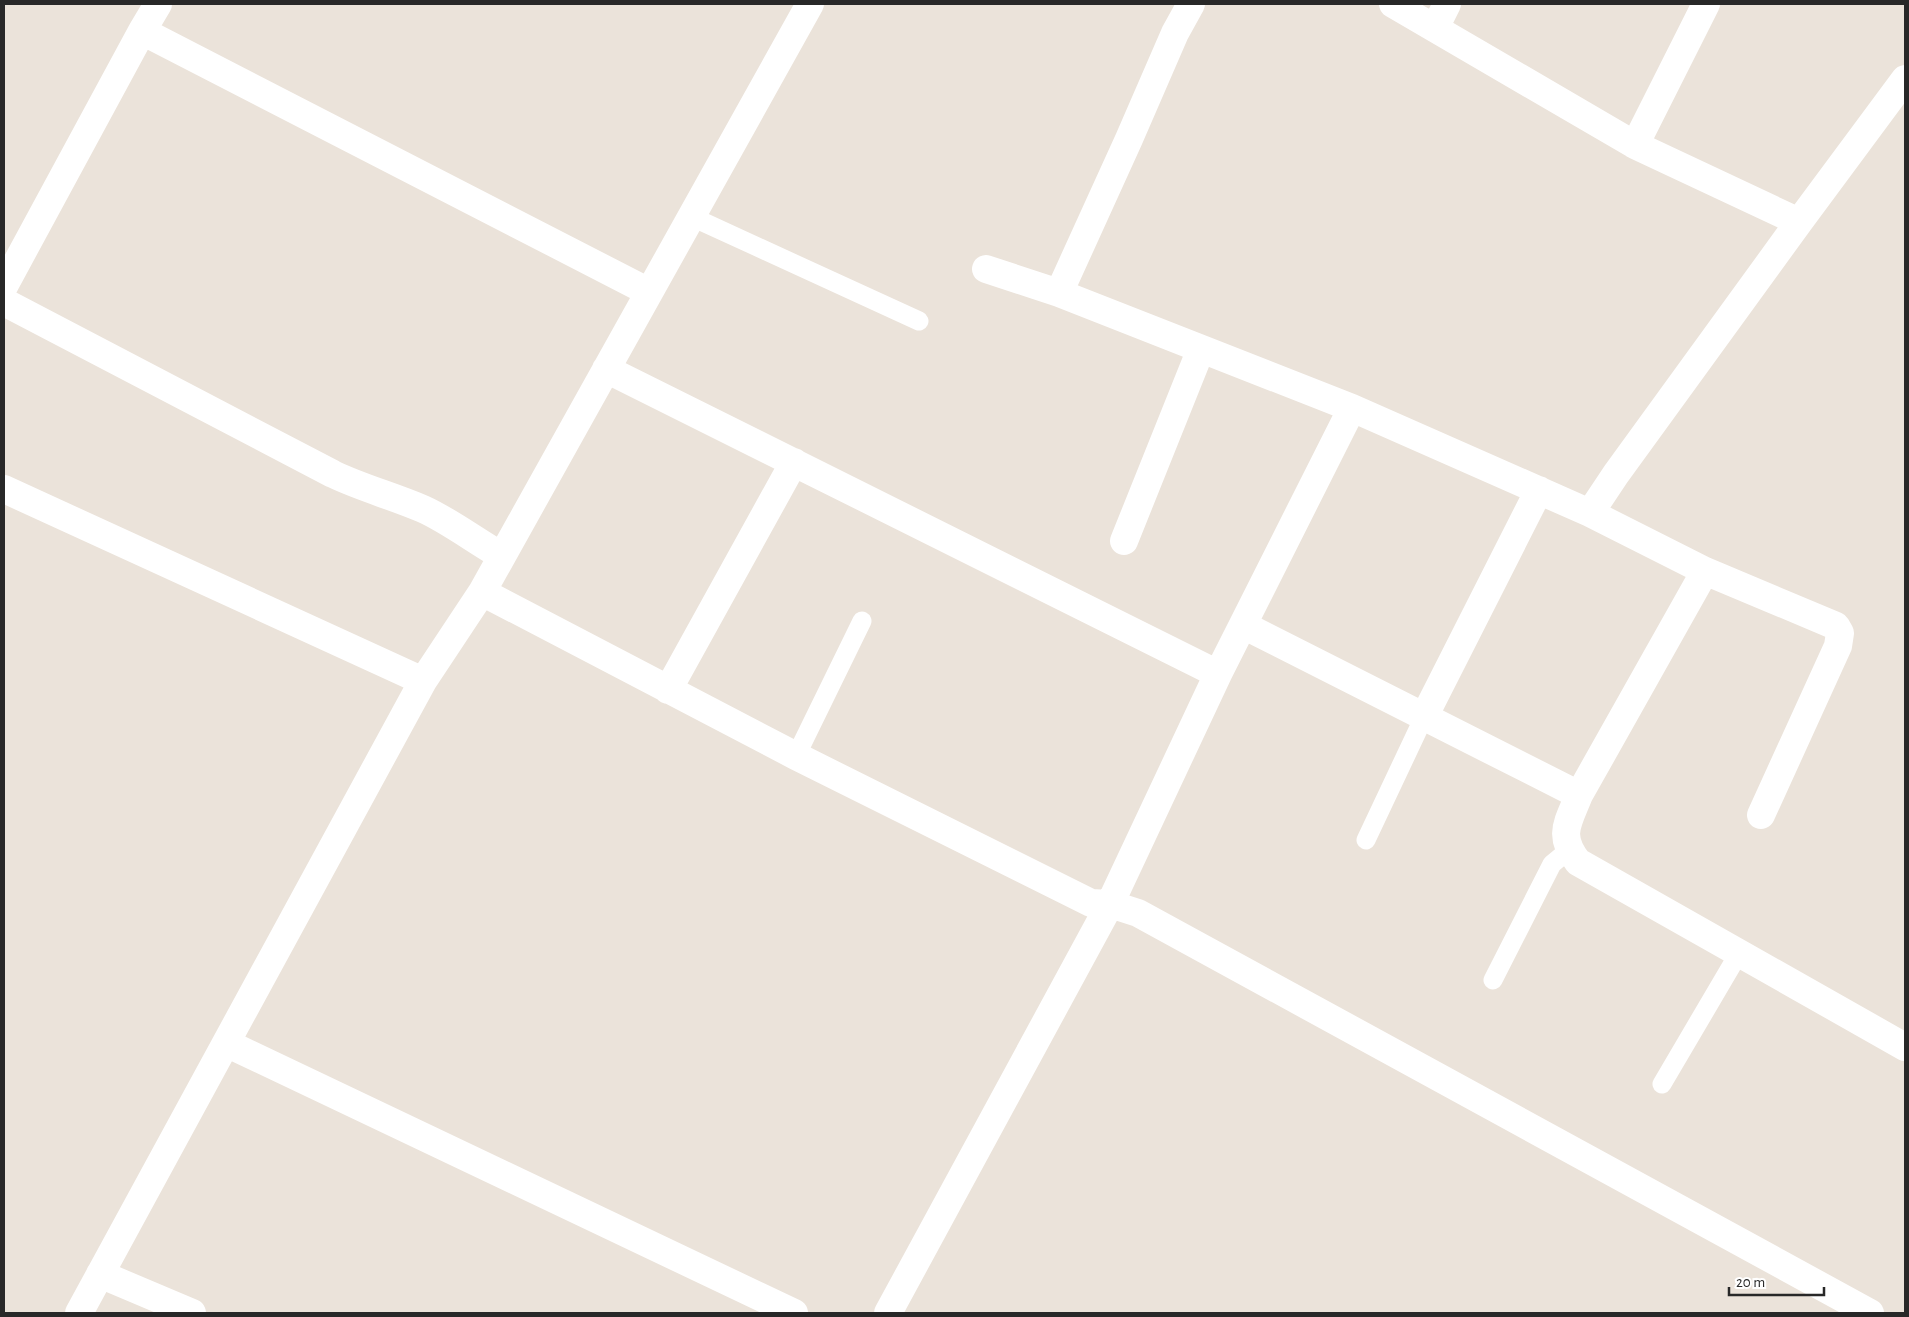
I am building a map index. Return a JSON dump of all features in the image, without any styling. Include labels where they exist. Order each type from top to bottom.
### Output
[{"type":"street","points":[[4,286],[158,4]]},
{"type":"street","points":[[79,1313],[423,681],[482,592],[690,216],[810,4]]},
{"type":"street","points":[[1059,293],[1175,33],[1191,4]]},
{"type":"street","points":[[1393,4],[1635,145],[1799,222]]},
{"type":"street","points":[[1435,28],[1447,4]]},
{"type":"street","points":[[1635,145],[1706,4]]},
{"type":"street","points":[[142,31],[649,292]]},
{"type":"street","points":[[1590,513],[1616,474],[1799,222],[1904,86]]},
{"type":"street","points":[[986,269],[1059,293],[1352,408],[1590,513],[1705,571],[1836,626],[1840,633],[1838,646],[1761,815]]},
{"type":"street","points":[[4,302],[333,474],[358,486],[388,495],[425,510],[502,556]]},
{"type":"street","points":[[1124,541],[1201,349]]},
{"type":"street","points":[[606,369],[1218,674]]},
{"type":"street","points":[[888,1313],[1110,904],[1218,674],[1352,408]]},
{"type":"street","points":[[668,690],[794,462]]},
{"type":"street","points":[[4,489],[423,681]]},
{"type":"street","points":[[1424,717],[1539,490]]},
{"type":"street","points":[[1705,571],[1579,795],[1564,831],[1569,850],[1578,862],[1905,1047]]},
{"type":"street","points":[[482,592],[796,756],[1091,903],[1110,904],[1138,912],[1870,1313]]},
{"type":"street","points":[[1243,625],[1579,795]]},
{"type":"street","points":[[226,1043],[794,1313]]},
{"type":"street","points":[[100,1274],[192,1313]]},
{"type":"lane","points":[[690,216],[919,321]]},
{"type":"lane","points":[[796,756],[862,621]]},
{"type":"lane","points":[[1366,840],[1424,717]]},
{"type":"lane","points":[[1493,980],[1552,864],[1569,850]]},
{"type":"lane","points":[[1662,1084],[1739,953]]}]
